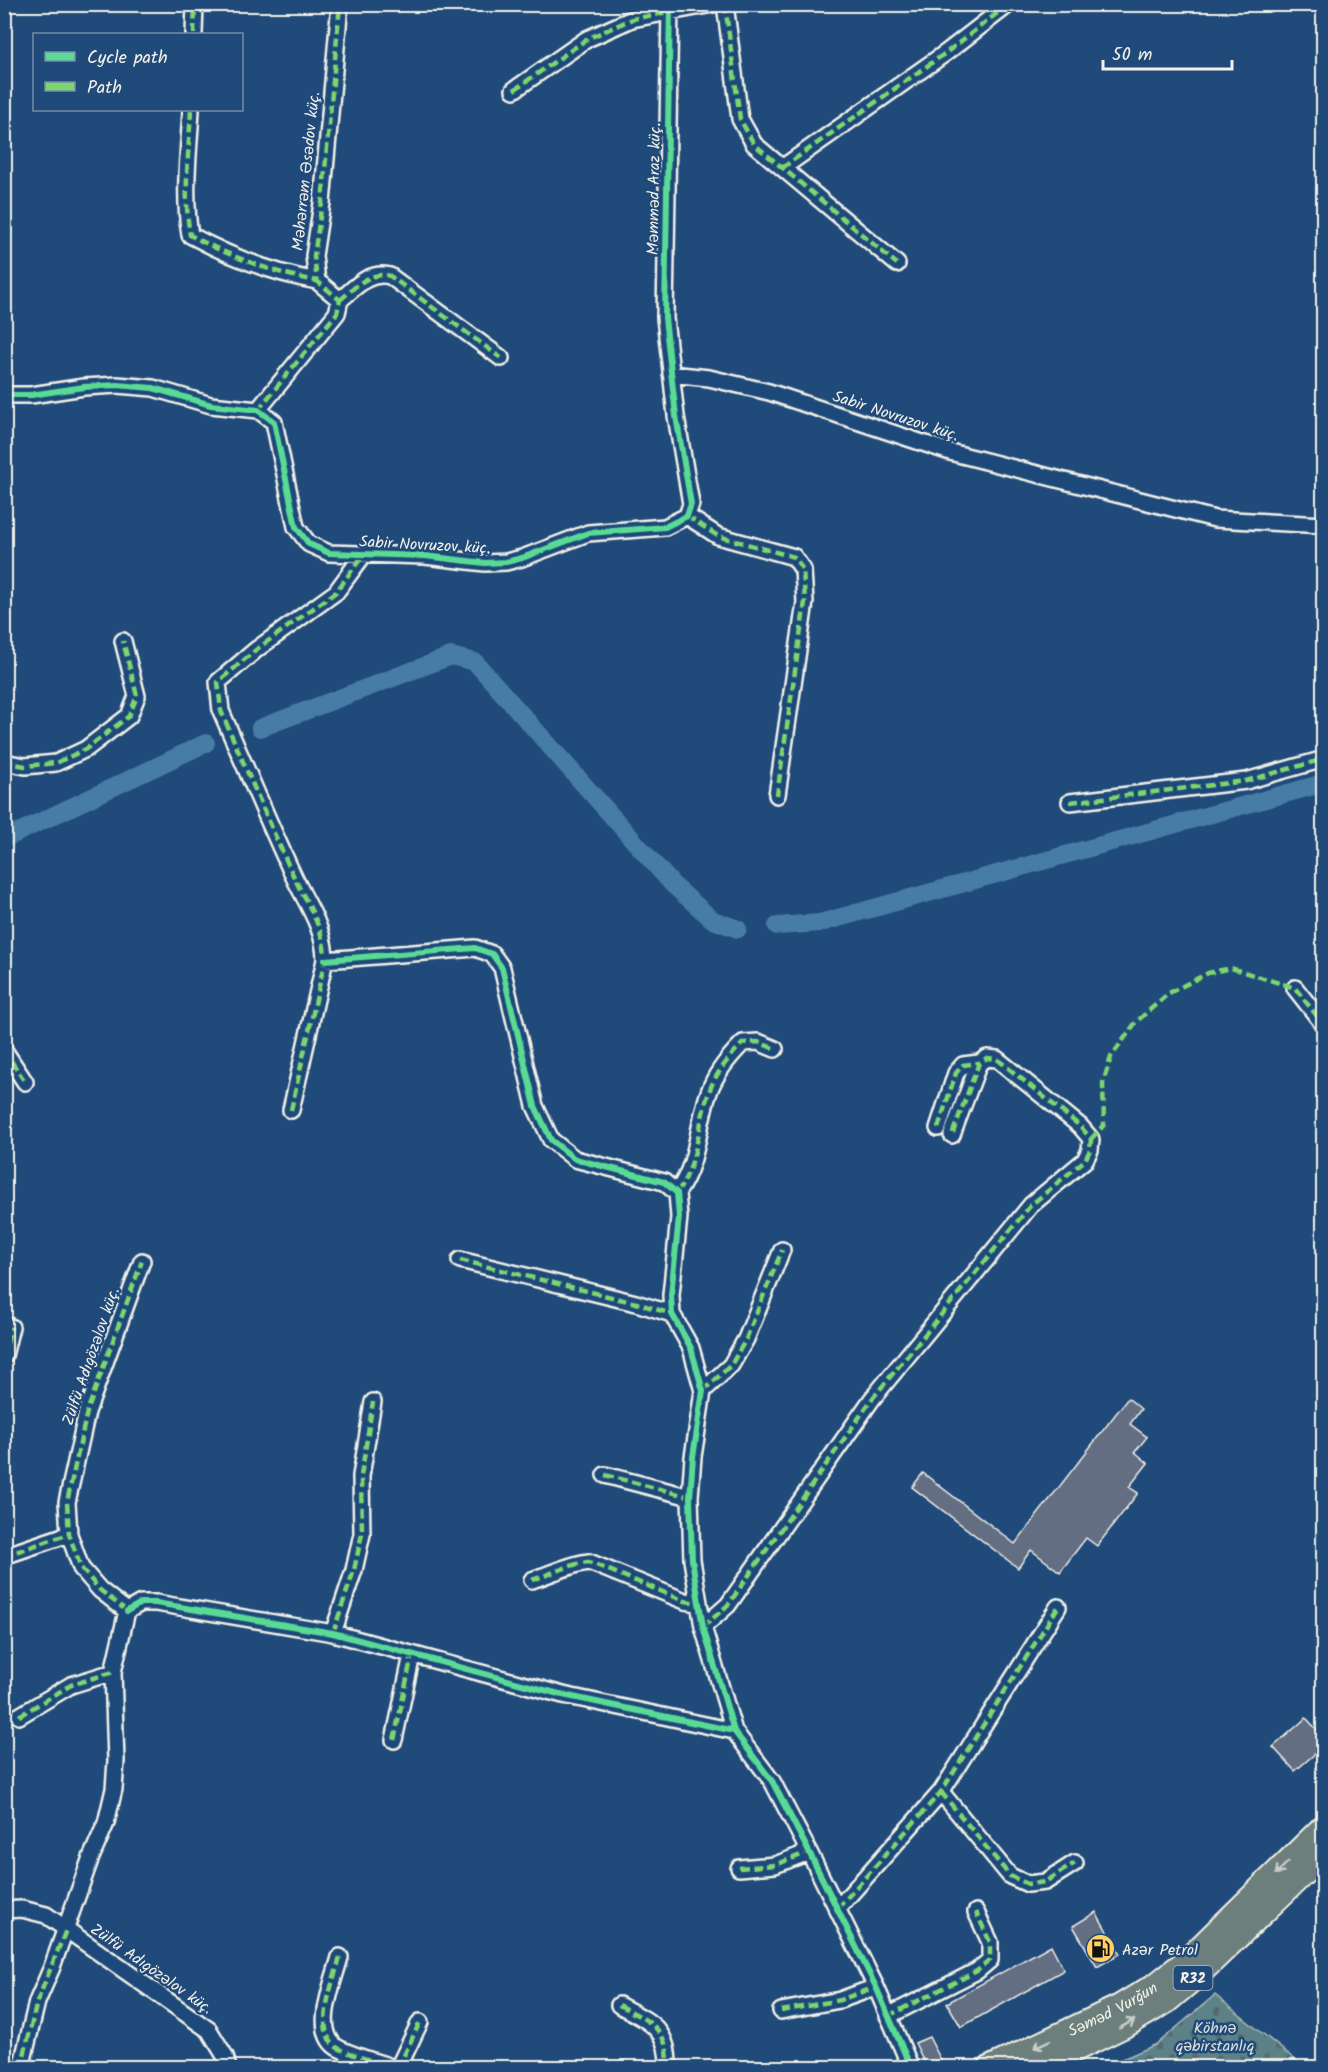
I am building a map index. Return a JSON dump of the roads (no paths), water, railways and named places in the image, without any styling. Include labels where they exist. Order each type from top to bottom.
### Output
[{"type":"main road","name":"Səməd Vurğun","points":[[991,2067],[1104,2015],[1158,1984],[1187,1961],[1323,1827]]},
{"type":"main road","name":"Səməd Vurğun","points":[[1036,2067],[1127,2024],[1166,2001],[1197,1975],[1323,1853]]},
{"type":"street","points":[[194,33],[195,4]]},
{"type":"street","name":"Məhərrəm Əsədov küç.","points":[[317,281],[314,256],[322,203],[340,4]]},
{"type":"street","points":[[514,90],[587,39],[632,19],[670,8],[713,4]]},
{"type":"street","points":[[725,4],[740,119],[754,144],[897,264]]},
{"type":"street","points":[[782,168],[947,52],[1009,4]]},
{"type":"street","name":"Məmməd Araz küç.","points":[[670,8],[665,318],[671,374]]},
{"type":"street","points":[[191,111],[188,180],[190,235],[206,244],[287,276],[317,281],[340,300]]},
{"type":"street","points":[[4,395],[31,395],[84,387],[117,385],[153,388],[211,405],[258,410],[337,313],[340,300],[372,275],[379,273],[390,276],[501,358]]},
{"type":"street","points":[[671,374],[691,504],[687,516],[718,536],[794,557],[803,570],[805,602],[777,795]]},
{"type":"street","name":"Sabir Novruzov küç.","points":[[671,374],[709,378],[769,392],[950,452],[1215,519],[1323,525]]},
{"type":"street","name":"Sabir Novruzov küç.","points":[[258,410],[274,422],[296,527],[309,544],[329,553],[425,556],[485,563],[506,562],[588,533],[665,527],[687,516]]},
{"type":"street","points":[[291,1110],[325,960],[325,946],[319,926],[294,877],[221,711],[218,682],[257,649],[336,591],[364,554]]},
{"type":"street","points":[[4,762],[25,766],[56,763],[86,749],[129,716],[137,696],[123,641]]},
{"type":"street","points":[[1070,802],[1246,781],[1323,759]]},
{"type":"street","points":[[325,960],[475,948],[492,954],[502,968],[535,1106],[551,1140],[575,1160],[664,1182],[677,1193]]},
{"type":"street","points":[[1294,988],[1323,1025]]},
{"type":"street","points":[[775,1049],[758,1042],[743,1043],[729,1057],[709,1091],[694,1160],[688,1177],[677,1193],[679,1217],[671,1295],[672,1314],[691,1348],[703,1391],[693,1457],[690,1497],[692,1560],[703,1627],[734,1731],[771,1780],[809,1852],[876,1987],[911,2067]]},
{"type":"street","points":[[4,1050],[25,1082]]},
{"type":"street","points":[[703,1627],[728,1605],[872,1399],[1031,1205],[1085,1160],[1090,1150],[1091,1139],[1080,1126],[997,1059],[987,1058],[979,1063],[963,1065],[956,1073],[938,1128]]},
{"type":"street","points":[[952,1135],[979,1063]]},
{"type":"street","points":[[703,1391],[730,1365],[746,1339],[782,1250]]},
{"type":"street","points":[[460,1260],[672,1314]]},
{"type":"street","name":"Zülfü Adıgözəlov küç.","points":[[142,1261],[87,1412],[67,1502],[69,1534],[81,1568],[100,1590],[127,1611],[113,1672],[116,1761],[114,1789],[106,1823],[90,1860],[66,1930],[209,2030],[225,2056],[228,2067]]},
{"type":"street","points":[[4,1356],[11,1328]]},
{"type":"street","points":[[333,1633],[354,1570],[362,1534],[361,1476],[373,1402]]},
{"type":"street","points":[[605,1475],[690,1497]]},
{"type":"street","points":[[4,1556],[69,1534]]},
{"type":"street","points":[[532,1580],[577,1563],[589,1562],[685,1601],[698,1604]]},
{"type":"street","points":[[127,1611],[141,1603],[156,1603],[333,1633],[562,1695],[734,1731]]},
{"type":"street","points":[[838,1908],[941,1792],[1058,1607]]},
{"type":"street","points":[[394,1740],[412,1655]]},
{"type":"street","points":[[19,1716],[71,1685],[113,1672]]},
{"type":"street","points":[[941,1792],[1010,1876],[1028,1884],[1045,1882],[1075,1863]]},
{"type":"street","points":[[739,1868],[775,1865],[809,1852]]},
{"type":"street","points":[[4,1910],[22,1909],[46,1915],[66,1930],[37,2002],[21,2067]]},
{"type":"street","points":[[888,2016],[977,1971],[990,1960],[990,1942],[975,1912]]},
{"type":"street","points":[[340,1957],[323,2020],[327,2034],[337,2049],[396,2067],[420,2022]]},
{"type":"street","points":[[780,2011],[840,2000],[876,1987]]},
{"type":"street","points":[[619,2005],[653,2024],[658,2030],[663,2037],[668,2054],[668,2067]]},
{"type":"waterway","points":[[260,728],[451,656],[475,662],[673,885],[713,920],[738,929]]},
{"type":"waterway","points":[[4,839],[206,743]]},
{"type":"waterway","points":[[777,926],[820,923],[1324,783]]},
{"type":"place","name":"Azər Petrol","points":[[1101,1949]]},
{"type":"park label","name":"Köhnə qəbirstanlıq","points":[[1215,2036]]}]
